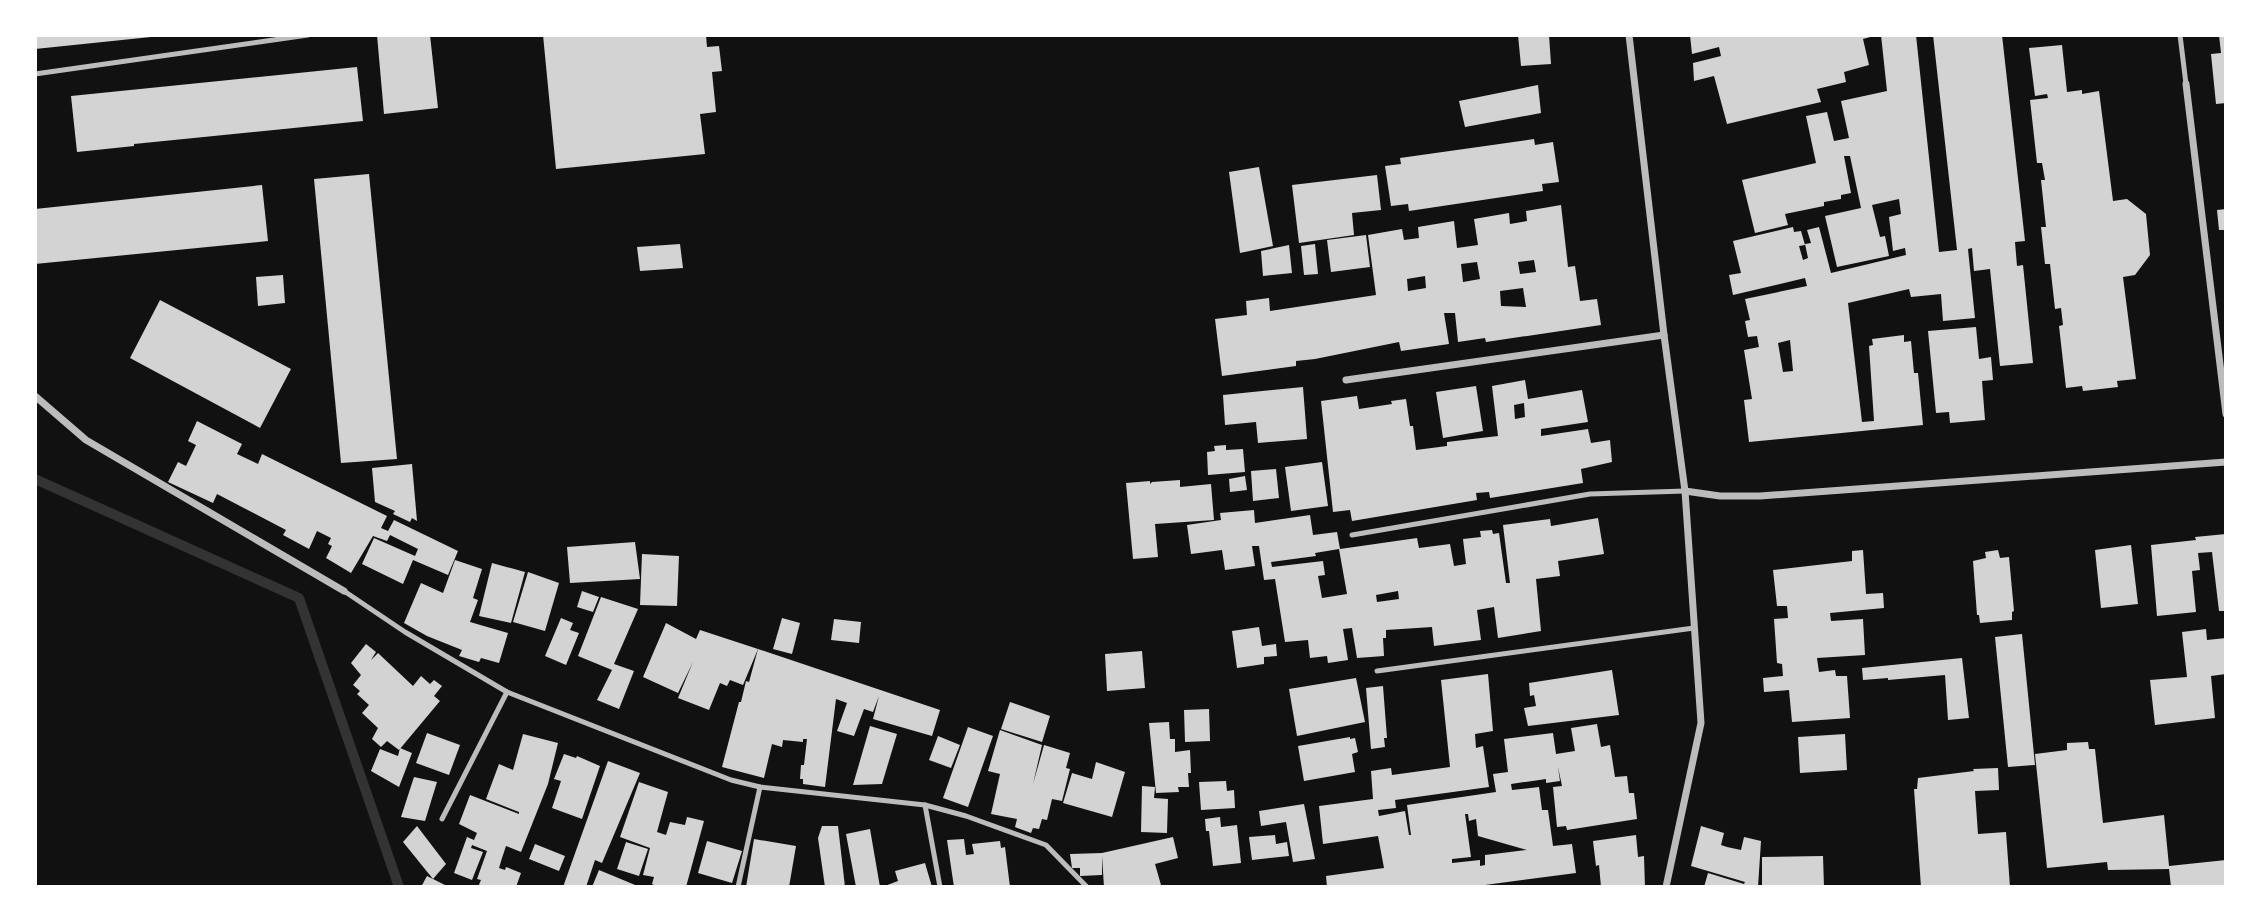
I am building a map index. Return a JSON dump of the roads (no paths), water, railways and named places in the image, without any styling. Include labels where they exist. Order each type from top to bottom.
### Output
[{"type":"street","points":[[1629,35],[1685,491],[1701,723],[1666,887]]},
{"type":"street","points":[[2186,84],[2226,414]]},
{"type":"street","points":[[1346,380],[1664,335]]},
{"type":"street","points":[[35,396],[86,440],[344,591]]},
{"type":"street","points":[[1685,491],[1720,496],[1760,496],[2226,462]]},
{"type":"lane","points":[[35,74],[308,35]]},
{"type":"lane","points":[[2180,35],[2186,84]]},
{"type":"lane","points":[[1352,535],[1590,494],[1685,491]]},
{"type":"lane","points":[[344,591],[405,632],[507,692],[731,780],[760,788],[925,805],[966,816],[1046,845],[1087,887]]},
{"type":"lane","points":[[1377,671],[1694,628]]},
{"type":"lane","points":[[442,819],[507,692]]},
{"type":"lane","points":[[738,887],[760,788]]},
{"type":"lane","points":[[925,805],[940,887]]},
{"type":"waterway","points":[[35,479],[299,598],[399,887]]}]
